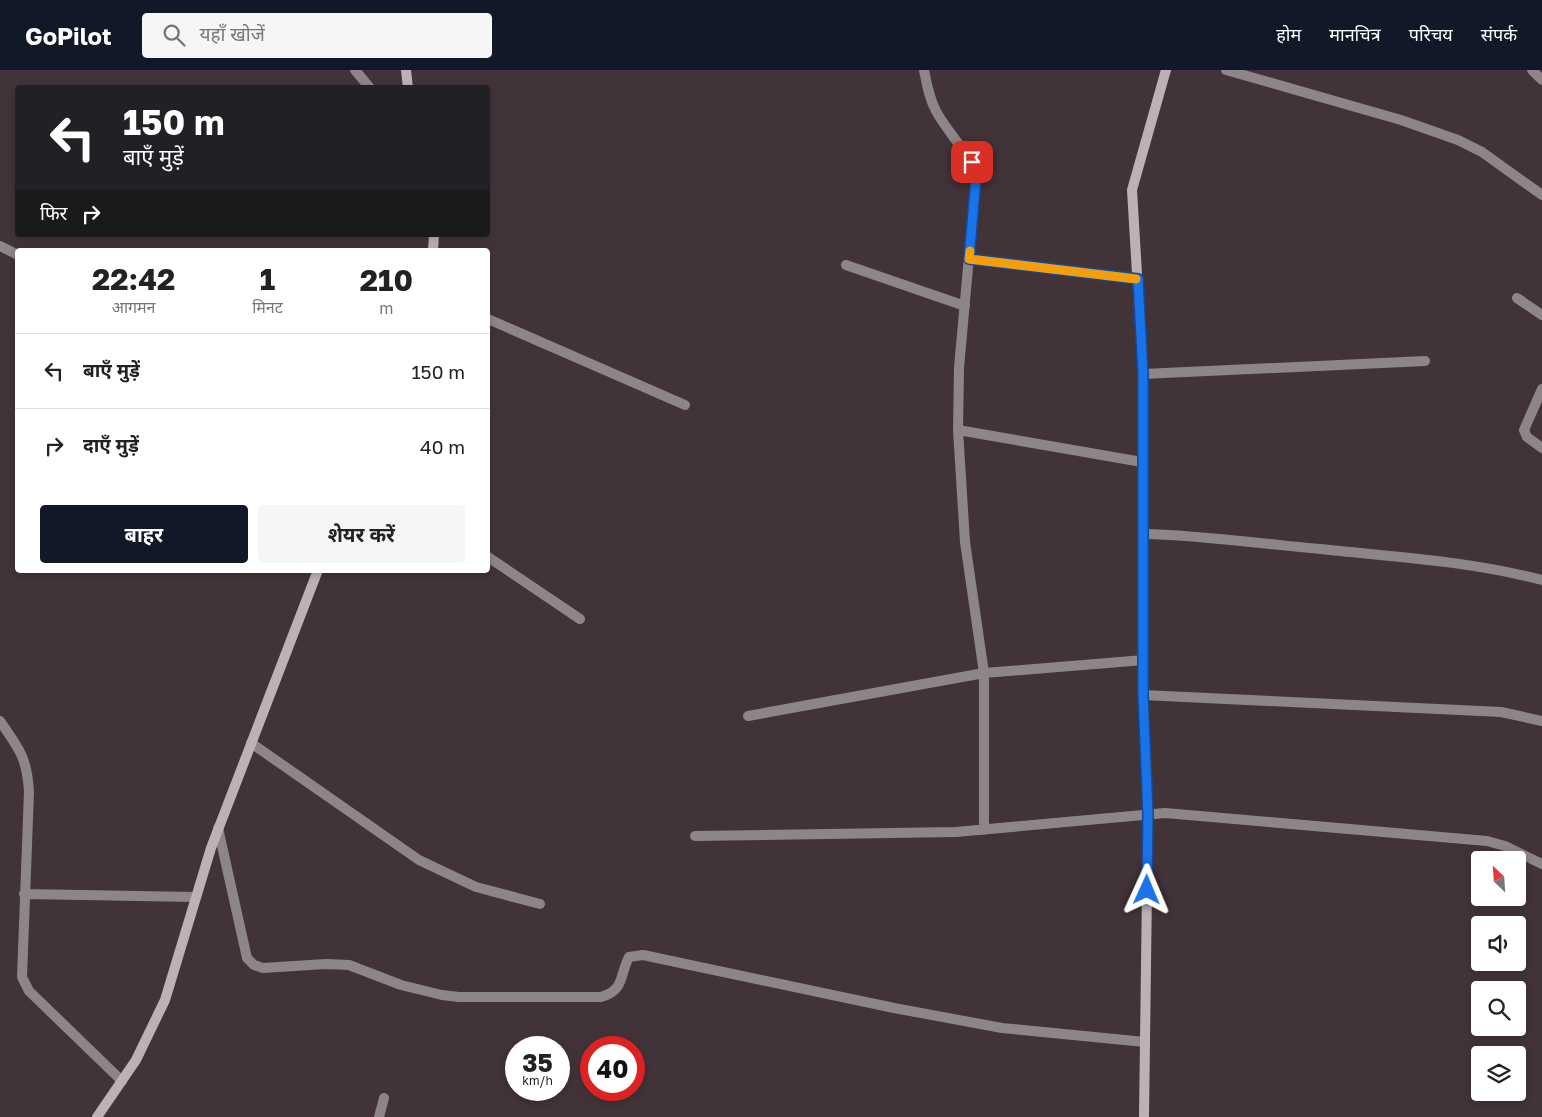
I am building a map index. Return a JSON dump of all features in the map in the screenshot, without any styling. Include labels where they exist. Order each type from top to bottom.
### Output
[{"type":"street","points":[[355,70],[368,85]]},
{"type":"street","points":[[406,70],[408,85]]},
{"type":"street","points":[[924,70],[929,96],[937,112],[964,148],[972,162],[976,178],[959,368],[958,430],[965,542],[984,673],[984,830]]},
{"type":"street","points":[[1144,1117],[1148,814],[1143,695],[1143,374],[1132,190],[1166,70]]},
{"type":"street","points":[[1226,70],[1401,120],[1458,140],[1489,157],[1542,196]]},
{"type":"street","points":[[1532,70],[1542,80]]},
{"type":"street","points":[[0,246],[15,254]]},
{"type":"street","points":[[969,259],[1138,279]]},
{"type":"street","points":[[846,265],[965,306]]},
{"type":"street","points":[[1517,298],[1542,315]]},
{"type":"street","points":[[490,321],[685,405]]},
{"type":"street","points":[[1143,374],[1425,361]]},
{"type":"street","points":[[1542,389],[1524,430],[1527,437],[1542,448]]},
{"type":"street","points":[[958,430],[1142,462]]},
{"type":"street","points":[[1143,534],[1190,536],[1442,562],[1506,571],[1542,580]]},
{"type":"street","points":[[490,558],[580,619]]},
{"type":"street","points":[[97,1117],[136,1060],[166,1000],[218,828],[317,573]]},
{"type":"street","points":[[748,716],[984,673],[1144,660]]},
{"type":"street","points":[[1143,695],[1159,694],[1502,712],[1542,721]]},
{"type":"street","points":[[0,721],[21,751],[28,770],[29,792],[22,977],[29,990],[122,1081]]},
{"type":"street","points":[[250,743],[419,860],[476,887],[540,904]]},
{"type":"street","points":[[695,836],[984,830],[1165,813],[1487,841],[1505,846],[1542,864]]},
{"type":"street","points":[[218,828],[248,958],[254,965],[263,968],[326,964],[349,965],[401,985],[450,996],[601,997],[614,993],[619,987],[630,957],[643,955],[894,1008],[1002,1028],[1145,1042]]},
{"type":"street","points":[[24,894],[196,897]]},
{"type":"street","points":[[379,1117],[384,1098]]},
{"type":"slow traffic","points":[[970,251],[969,259],[1136,279]]},
{"type":"route","points":[[972,162],[976,178],[969,259],[1138,279],[1143,374],[1143,695],[1148,814],[1147,890]]}]
